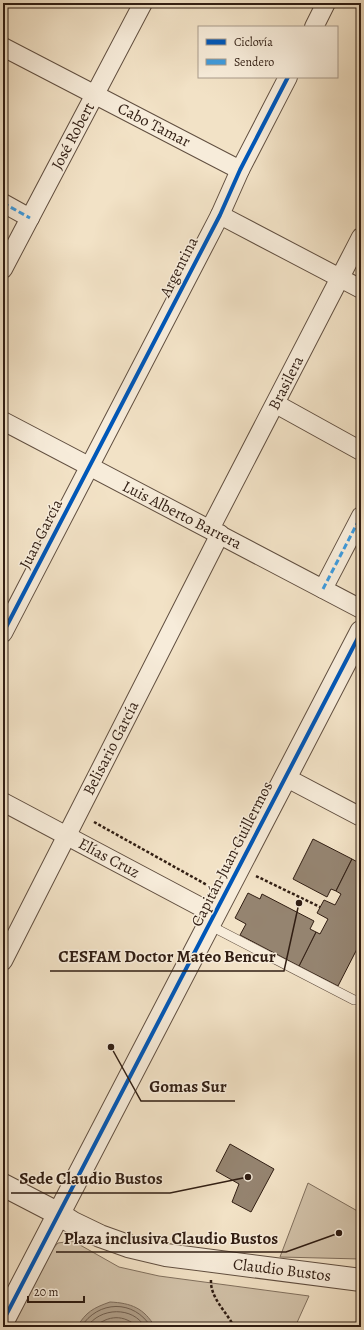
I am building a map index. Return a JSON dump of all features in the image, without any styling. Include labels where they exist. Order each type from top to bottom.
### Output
[{"type":"street","name":"José Robert","points":[[3,269],[143,3]]},
{"type":"street","points":[[314,26],[326,3]]},
{"type":"street","name":"Cabo Tamar","points":[[3,47],[240,170]]},
{"type":"street","name":"Argentina","points":[[89,467],[220,215],[240,170],[287,78]]},
{"type":"street","points":[[3,203],[30,218]]},
{"type":"street","points":[[220,215],[361,289]]},
{"type":"street","name":"Brasilera","points":[[215,532],[276,404],[361,237]]},
{"type":"street","points":[[276,404],[361,451]]},
{"type":"street","name":"Luis Alberto Barrera","points":[[3,421],[361,610]]},
{"type":"street","name":"Juan García","points":[[3,633],[89,467]]},
{"type":"street","points":[[323,589],[361,516]]},
{"type":"street","name":"Belisario García","points":[[3,961],[67,836],[215,532]]},
{"type":"street","name":"Capitán Juan Guillermos","points":[[3,1321],[361,632]]},
{"type":"street","points":[[285,778],[361,817]]},
{"type":"street","name":"Elías Cruz","points":[[3,802],[67,836],[212,919]]},
{"type":"street","name":"Claudio Bustos","points":[[3,1185],[59,1214],[73,1224],[128,1246],[166,1255],[361,1280]]},
{"type":"lane","points":[[212,919],[354,1000],[361,1000]]},
{"type":"path","points":[[78,813],[224,895]]},
{"type":"path","points":[[253,875],[320,907]]},
{"type":"path","points":[[212,1261],[211,1285],[218,1302],[234,1327]]},
{"type":"shaded area","points":[[308,1183],[361,1213],[361,1259],[280,1257]]},
{"type":"shaded area","points":[[73,1241],[119,1267],[159,1276],[309,1296],[295,1327],[5,1327],[34,1270],[58,1243]]},
{"type":"water","points":[[110,1302],[131,1305],[146,1315],[155,1327],[77,1327],[90,1311]]},
{"type":"building","points":[[313,839],[352,859],[336,891],[331,889],[327,897],[293,879]]},
{"type":"building","points":[[352,859],[361,864],[361,951],[357,949],[338,986],[299,966],[316,932],[320,934],[328,919],[317,913],[324,900],[335,905],[341,894],[336,891]]},
{"type":"building","points":[[248,893],[260,899],[262,894],[314,921],[310,929],[316,932],[299,966],[240,935],[246,924],[235,918]]},
{"type":"building","points":[[230,1144],[274,1169],[251,1212],[232,1202],[239,1184],[216,1171]]},
{"type":"marked path","points":[[3,203],[30,218]]},
{"type":"marked path","points":[[323,589],[361,516]]},
{"type":"cycle path","points":[[3,633],[220,215],[240,170],[287,78]]},
{"type":"cycle path","points":[[3,1321],[361,632]]},
{"type":"place","name":"CESFAM Doctor Mateo Bencur","points":[[299,903]]},
{"type":"place","name":"Gomas Sur","points":[[111,1047]]},
{"type":"place","name":"Sede Claudio Bustos","points":[[248,1177]]},
{"type":"place","name":"Plaza inclusiva Claudio Bustos","points":[[339,1233]]}]
